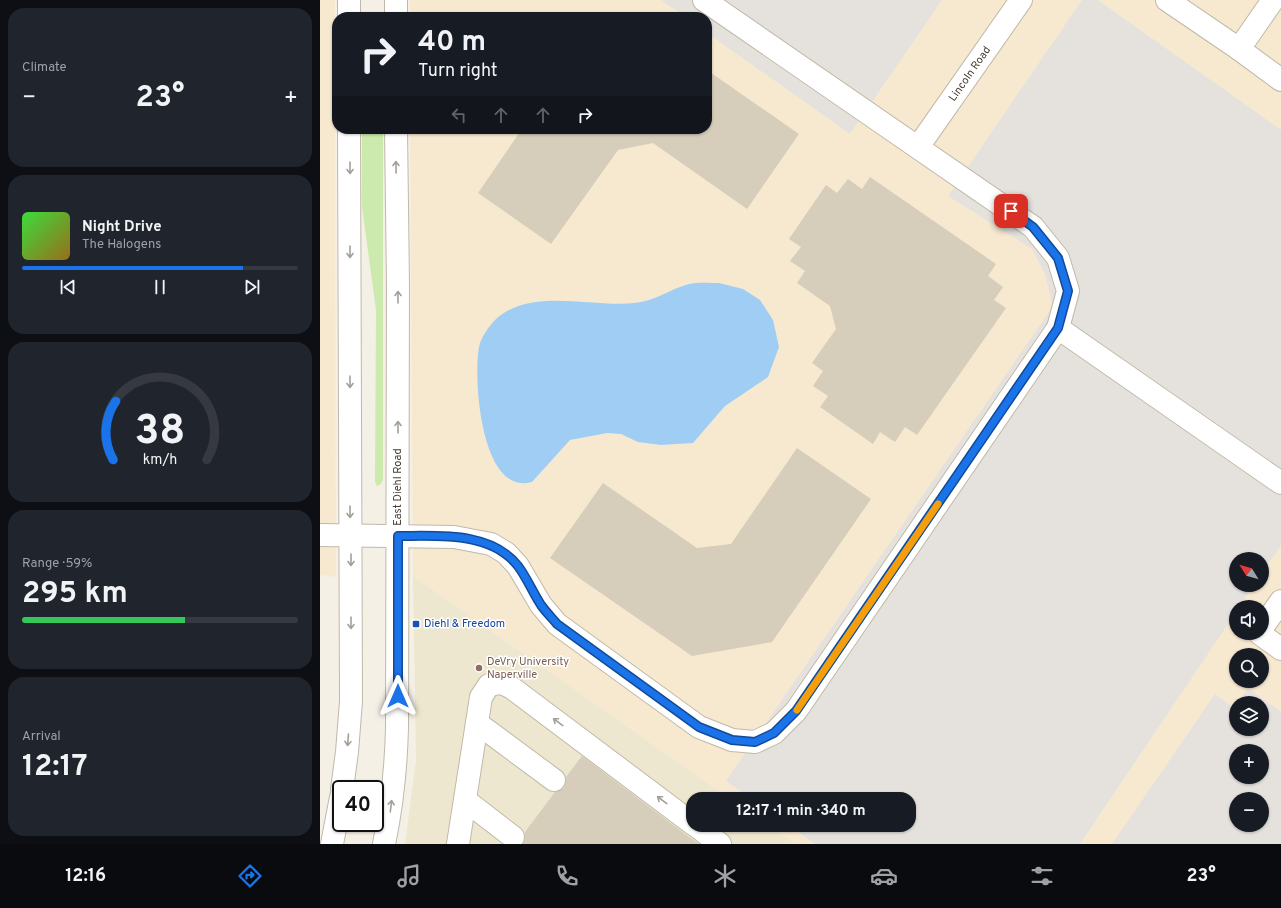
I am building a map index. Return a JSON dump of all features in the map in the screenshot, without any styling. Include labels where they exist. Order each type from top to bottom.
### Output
[{"type":"street","points":[[349,0],[349,12]]},
{"type":"street","points":[[396,0],[396,12]]},
{"type":"street","points":[[320,535],[454,537],[491,544],[506,553],[518,566],[541,605],[557,624],[699,727],[732,740],[755,742],[774,733],[796,711],[1058,328],[1068,291],[1058,258],[1033,227],[704,0]]},
{"type":"street","name":"Lincoln Road","points":[[918,148],[1021,0]]},
{"type":"street","points":[[1167,0],[1239,49],[1279,73]]},
{"type":"street","points":[[1239,49],[1273,0]]},
{"type":"street","points":[[343,780],[347,752],[350,701],[350,134]]},
{"type":"street","name":"East Diehl Road","points":[[384,844],[390,818],[396,763],[398,536],[398,285],[396,134]]},
{"type":"street","points":[[1058,328],[1281,483]]},
{"type":"street","points":[[1269,618],[1281,601]]},
{"type":"street","points":[[1269,640],[1281,649]]},
{"type":"street","points":[[458,844],[481,697],[490,685],[502,683],[512,688],[686,818]]},
{"type":"street","points":[[477,723],[554,780]]},
{"type":"street","points":[[465,800],[513,836]]},
{"type":"street","points":[[332,844],[334,832]]},
{"type":"street","points":[[704,832],[720,844]]},
{"type":"shaded area","points":[[320,0],[335,0],[335,12],[332,12],[332,134],[335,134],[336,577],[320,575]]},
{"type":"shaded area","points":[[410,0],[1281,0],[1281,844],[795,844],[778,832],[916,832],[916,792],[720,792],[413,576],[410,134],[712,134],[712,12],[410,12]]},
{"type":"shaded area","points":[[661,0],[942,0],[850,134],[712,37],[712,12],[678,12]]},
{"type":"shaded area","points":[[1082,0],[1098,0],[1281,130],[1281,545],[1269,563],[1269,552],[1229,552],[1229,592],[1249,592],[1244,600],[1229,600],[1229,622],[1080,844],[815,844],[798,832],[916,832],[916,792],[741,792],[726,781],[1053,306],[1045,274],[1032,249],[948,196]]},
{"type":"shaded area","name":"DeVry University Naperville","points":[[413,576],[720,792],[686,792],[686,832],[778,832],[795,844],[405,844],[416,760]]},
{"type":"shaded area","points":[[1248,688],[1259,696],[1242,696]]},
{"type":"shaded area","points":[[1215,694],[1229,704],[1229,736],[1269,736],[1269,703],[1281,712],[1281,844],[1112,844]]},
{"type":"green space","points":[[362,134],[383,134],[383,479],[381,484],[377,486],[375,482],[376,310],[362,207]]},
{"type":"water","points":[[719,283],[743,289],[760,300],[773,320],[779,347],[768,377],[725,406],[693,443],[661,445],[638,442],[621,434],[607,433],[570,440],[532,482],[515,482],[501,472],[491,454],[484,432],[480,408],[477,363],[480,343],[496,319],[511,309],[544,301],[618,304],[635,303],[649,300],[689,284]]},
{"type":"building","points":[[712,73],[799,134],[747,209],[653,143],[618,150],[551,244],[478,193],[519,134],[712,134]]},
{"type":"building","points":[[870,177],[996,264],[988,276],[1003,287],[994,300],[1006,308],[917,435],[905,427],[895,442],[880,432],[873,444],[820,407],[828,396],[813,386],[823,371],[812,363],[836,329],[830,306],[797,283],[805,271],[790,261],[801,247],[789,239],[826,185],[837,193],[848,179],[862,189]]},
{"type":"building","points":[[797,448],[871,499],[772,642],[692,656],[550,558],[603,483],[697,548],[731,544]]},
{"type":"building","points":[[582,756],[699,844],[523,844],[525,832],[555,792],[564,788],[566,777]]},
{"type":"slow traffic","points":[[797,710],[938,504]]},
{"type":"place","name":"Diehl & Freedom","points":[[416,624]]},
{"type":"place","name":"DeVry University Naperville","points":[[479,668]]},
{"type":"route","points":[[398,696],[398,536],[454,537],[491,544],[506,553],[518,566],[541,605],[557,624],[699,727],[732,740],[755,742],[774,733],[796,711],[1058,328],[1068,291],[1058,258],[1033,227],[1011,211]]}]
